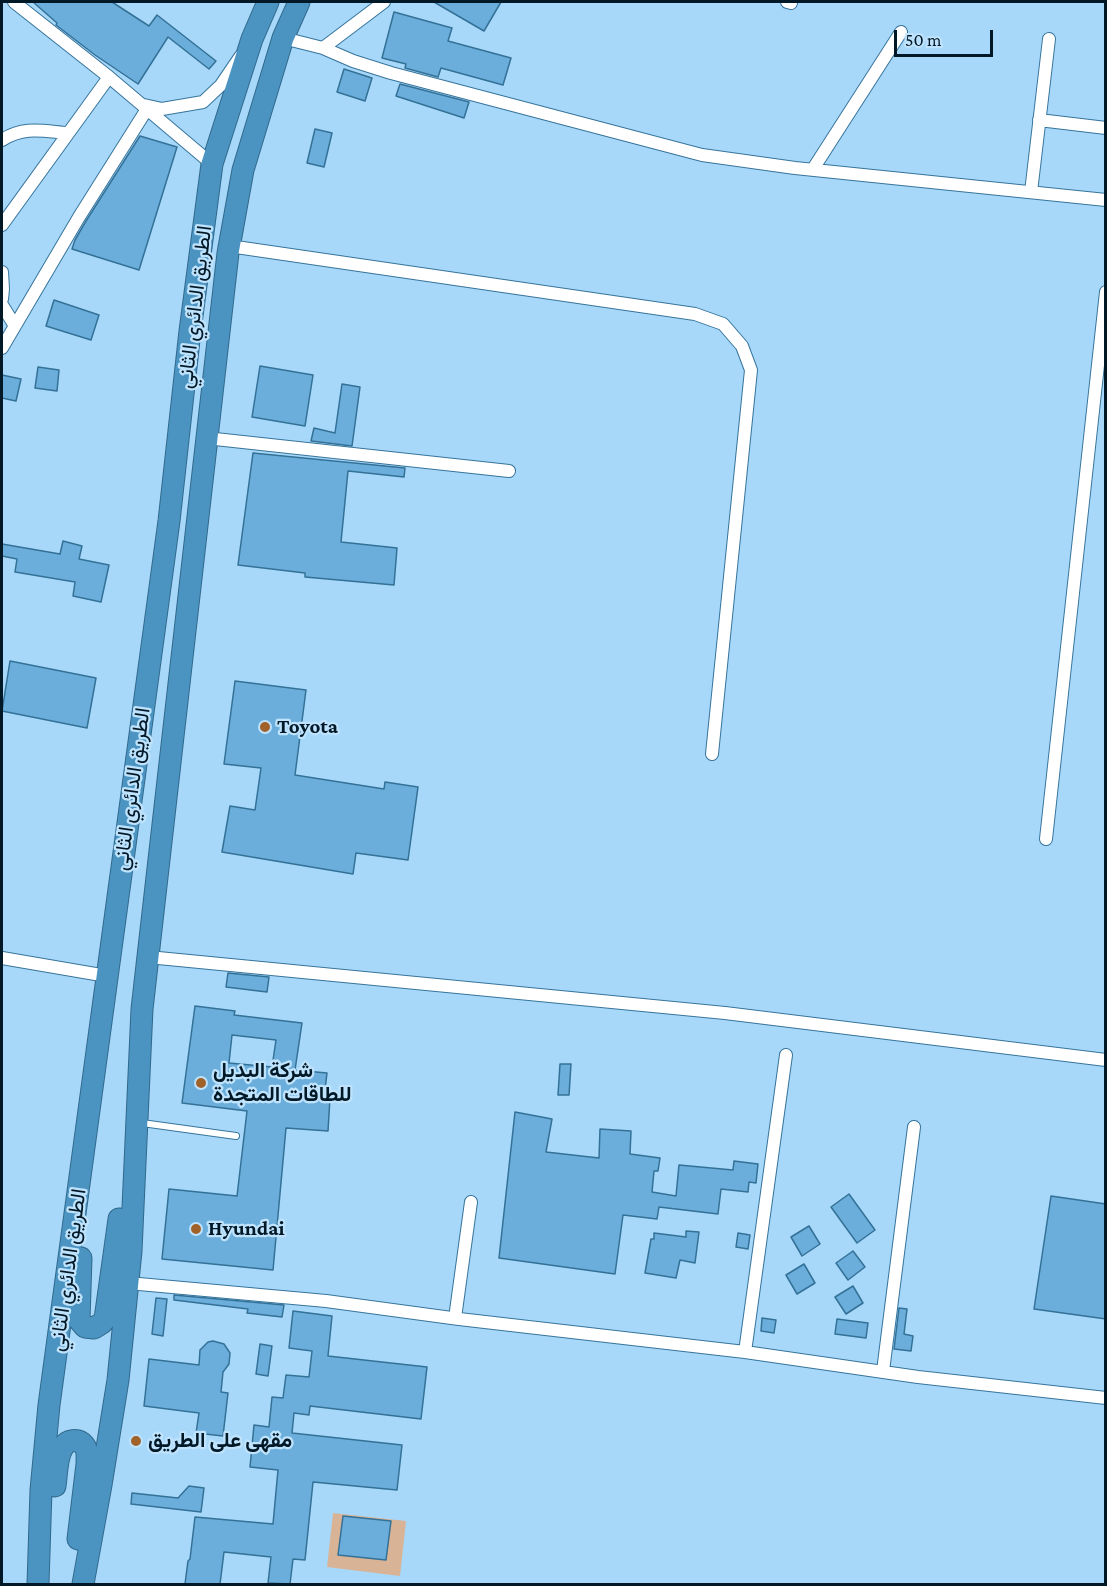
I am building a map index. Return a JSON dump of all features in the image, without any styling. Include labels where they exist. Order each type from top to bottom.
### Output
[{"type":"highway","name":"الطريق الدائري الثاني","points":[[38,1584],[41,1490],[49,1405],[169,520],[190,331],[212,164],[252,39],[268,2]]},
{"type":"highway","name":"الطريق الدائري الثاني","points":[[82,1584],[118,1380],[132,1242],[142,1009],[229,246],[243,170],[283,38],[299,2]]},
{"type":"highway","points":[[86,1138],[79,1320],[90,1329],[99,1326],[105,1319],[118,1236],[128,1107],[142,1009]]},
{"type":"highway","points":[[38,1584],[59,1456],[63,1446],[69,1441],[76,1440],[83,1444],[87,1453],[87,1464],[72,1584]]},
{"type":"street","points":[[14,2],[109,77],[212,164]]},
{"type":"street","points":[[323,48],[384,2]]},
{"type":"street","points":[[813,170],[901,32]]},
{"type":"street","points":[[283,38],[323,48],[390,73],[702,155],[813,170],[1106,200]]},
{"type":"street","points":[[144,107],[162,109],[202,102],[221,85],[252,39]]},
{"type":"street","points":[[1031,192],[1049,39]]},
{"type":"street","points":[[2,225],[109,77]]},
{"type":"street","points":[[2,348],[144,107]]},
{"type":"street","points":[[1039,120],[1106,128]]},
{"type":"street","points":[[2,140],[24,130],[67,133]]},
{"type":"street","points":[[229,246],[695,314],[723,324],[742,346],[751,370],[712,754]]},
{"type":"street","points":[[2,272],[2,299]]},
{"type":"street","points":[[1046,839],[1106,292]]},
{"type":"street","points":[[2,304],[15,326]]},
{"type":"street","points":[[206,438],[509,471]]},
{"type":"street","points":[[148,957],[725,1013],[1106,1060]]},
{"type":"street","points":[[2,958],[106,976]]},
{"type":"street","points":[[745,1352],[786,1055]]},
{"type":"street","points":[[883,1371],[914,1127]]},
{"type":"street","points":[[455,1318],[471,1202]]},
{"type":"street","points":[[128,1283],[326,1301],[1106,1398]]},
{"type":"lane","points":[[136,1122],[236,1136]]},
{"type":"shaded area","points":[[333,1513],[406,1521],[400,1576],[327,1567]]},
{"type":"building","points":[[33,2],[112,2],[149,26],[157,15],[216,61],[209,69],[168,37],[138,84],[56,25],[57,23]]},
{"type":"building","points":[[434,2],[501,2],[484,31]]},
{"type":"building","points":[[394,12],[452,28],[448,41],[511,58],[503,85],[441,68],[438,77],[405,68],[406,64],[382,58]]},
{"type":"building","points":[[344,69],[372,78],[365,101],[337,92]]},
{"type":"building","points":[[400,84],[469,102],[464,118],[396,96]]},
{"type":"building","points":[[315,129],[332,133],[324,167],[307,163]]},
{"type":"building","points":[[140,136],[177,147],[139,270],[72,249],[86,221]]},
{"type":"building","points":[[54,300],[99,315],[91,340],[46,326]]},
{"type":"building","points":[[260,366],[313,375],[305,426],[252,417]]},
{"type":"building","points":[[38,367],[59,370],[57,391],[35,388]]},
{"type":"building","points":[[2,375],[21,379],[16,401],[2,398]]},
{"type":"building","points":[[342,384],[360,387],[352,446],[311,441],[314,428],[335,433]]},
{"type":"building","points":[[253,453],[405,468],[404,477],[348,471],[341,542],[397,548],[394,585],[305,577],[305,573],[238,565]]},
{"type":"building","points":[[63,541],[82,546],[79,559],[109,565],[101,602],[73,596],[75,582],[15,572],[17,559],[2,556],[2,544],[60,554]]},
{"type":"building","points":[[10,661],[96,678],[87,728],[2,711]]},
{"type":"building","points":[[235,681],[306,690],[295,775],[384,789],[385,782],[418,787],[408,860],[356,853],[353,874],[222,852],[230,806],[255,810],[261,768],[224,764]]},
{"type":"building","points":[[228,973],[269,977],[267,992],[226,987]]},
{"type":"building","points":[[195,1006],[235,1011],[234,1015],[302,1023],[295,1070],[327,1073],[324,1098],[330,1098],[328,1131],[286,1128],[273,1270],[162,1259],[169,1189],[237,1196],[247,1111],[182,1103]],"holes":[[[232,1035],[276,1040],[272,1067],[229,1063]]]},
{"type":"building","points":[[560,1064],[571,1064],[569,1095],[558,1095]]},
{"type":"building","points":[[515,1112],[552,1119],[546,1152],[599,1158],[600,1129],[631,1131],[630,1154],[660,1158],[658,1171],[654,1171],[652,1192],[676,1196],[679,1165],[733,1170],[734,1161],[758,1164],[756,1183],[749,1182],[748,1192],[721,1189],[718,1214],[659,1207],[657,1219],[623,1215],[615,1274],[499,1258]]},
{"type":"building","points":[[849,1194],[875,1230],[857,1243],[831,1207]]},
{"type":"building","points":[[1051,1196],[1106,1204],[1106,1319],[1034,1309]]},
{"type":"building","points":[[809,1226],[820,1244],[802,1256],[791,1237]]},
{"type":"building","points":[[686,1231],[699,1232],[695,1263],[680,1260],[676,1278],[645,1273],[654,1233],[686,1237]]},
{"type":"building","points":[[738,1233],[750,1235],[748,1249],[736,1247]]},
{"type":"building","points":[[853,1251],[865,1267],[848,1280],[836,1263]]},
{"type":"building","points":[[804,1264],[815,1283],[797,1294],[786,1275]]},
{"type":"building","points":[[853,1286],[863,1303],[846,1314],[835,1297]]},
{"type":"building","points":[[174,1295],[284,1305],[282,1317],[247,1313],[248,1309],[174,1300]]},
{"type":"building","points":[[156,1298],[167,1299],[163,1336],[152,1334]]},
{"type":"building","points":[[899,1308],[907,1309],[904,1334],[913,1336],[911,1351],[894,1349]]},
{"type":"building","points":[[293,1311],[332,1316],[328,1356],[427,1367],[421,1419],[310,1406],[309,1415],[294,1413],[292,1433],[402,1445],[397,1490],[313,1482],[305,1560],[293,1559],[290,1584],[268,1583],[271,1557],[224,1552],[220,1584],[185,1584],[195,1517],[273,1524],[278,1470],[250,1467],[254,1425],[269,1427],[272,1397],[283,1398],[286,1375],[309,1377],[312,1351],[289,1348]]},
{"type":"building","points":[[762,1318],[776,1320],[774,1333],[761,1331]]},
{"type":"building","points":[[837,1319],[868,1323],[866,1338],[835,1334]]},
{"type":"building","points":[[208,1342],[224,1344],[230,1353],[229,1364],[223,1372],[221,1392],[228,1393],[223,1436],[196,1433],[199,1413],[144,1406],[149,1359],[199,1365],[200,1350]]},
{"type":"building","points":[[260,1344],[272,1346],[268,1376],[256,1374]]},
{"type":"building","points":[[189,1486],[204,1488],[201,1512],[131,1504],[132,1493],[178,1498]]},
{"type":"building","points":[[343,1516],[391,1521],[386,1560],[338,1555]]},
{"type":"place","name":"Toyota","points":[[265,727]]},
{"type":"place","name":"شركة البديل للطاقات المتجدة","points":[[201,1083]]},
{"type":"place","name":"Hyundai","points":[[196,1229]]},
{"type":"place","name":"مقهى على الطريق","points":[[136,1441]]}]
